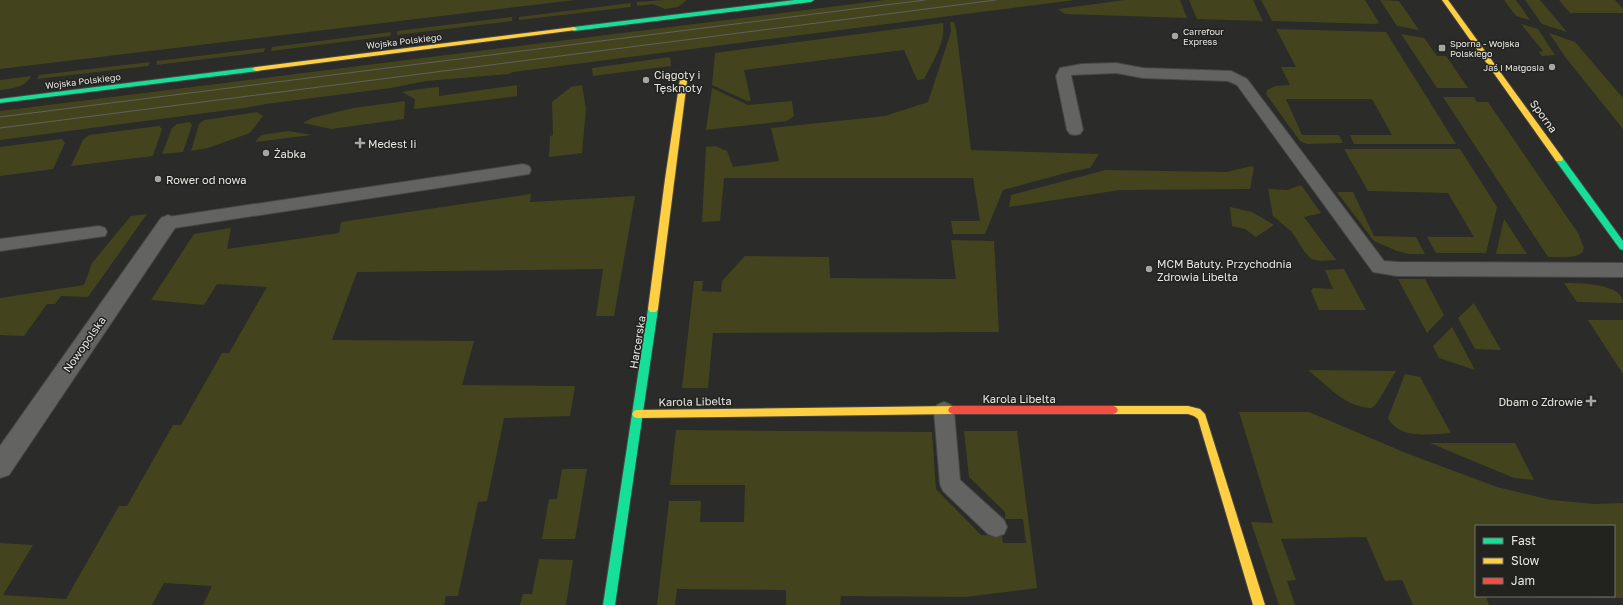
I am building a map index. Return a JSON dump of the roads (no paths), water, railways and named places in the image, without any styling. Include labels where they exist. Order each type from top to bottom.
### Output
[{"type":"street","name":"Wojska Polskiego","points":[[0,101],[811,0]]},
{"type":"street","name":"Sporna","points":[[1445,0],[1623,247]]},
{"type":"street","name":"Harcerska","points":[[609,605],[650,336],[669,179],[683,81]]},
{"type":"street","name":"Nowopolska","points":[[0,466],[168,223]]},
{"type":"street","name":"Karola Libelta","points":[[637,414],[1014,409],[1180,410],[1197,412],[1202,417],[1259,605]]},
{"type":"lane","points":[[1075,130],[1064,76],[1065,71],[1082,68],[1116,68],[1143,73],[1231,76],[1242,82],[1379,267],[1404,269],[1623,270]]},
{"type":"lane","points":[[168,223],[523,170]]},
{"type":"lane","points":[[0,245],[99,232]]},
{"type":"lane","points":[[944,411],[950,484],[996,527]]},
{"type":"tram line","points":[[0,117],[925,0]]},
{"type":"tram line","points":[[0,128],[996,0]]},
{"type":"place","name":"Carrefour Express","points":[[1175,36]]},
{"type":"place","name":"Sporna - Wojska Polskiego","points":[[1442,48]]},
{"type":"place","name":"Jaś i Małgosia","points":[[1552,67]]},
{"type":"place","name":"Ciągoty i Tęsknoty","points":[[646,80]]},
{"type":"place","name":"Medest Ii","points":[[360,143]]},
{"type":"place","name":"Żabka","points":[[266,153]]},
{"type":"place","name":"Rower od nowa","points":[[158,179]]},
{"type":"place","name":"MCM Bałuty. Przychodnia Zdrowia Libelta","points":[[1149,269]]},
{"type":"place","name":"Dbam o Zdrowie","points":[[1591,401]]}]
